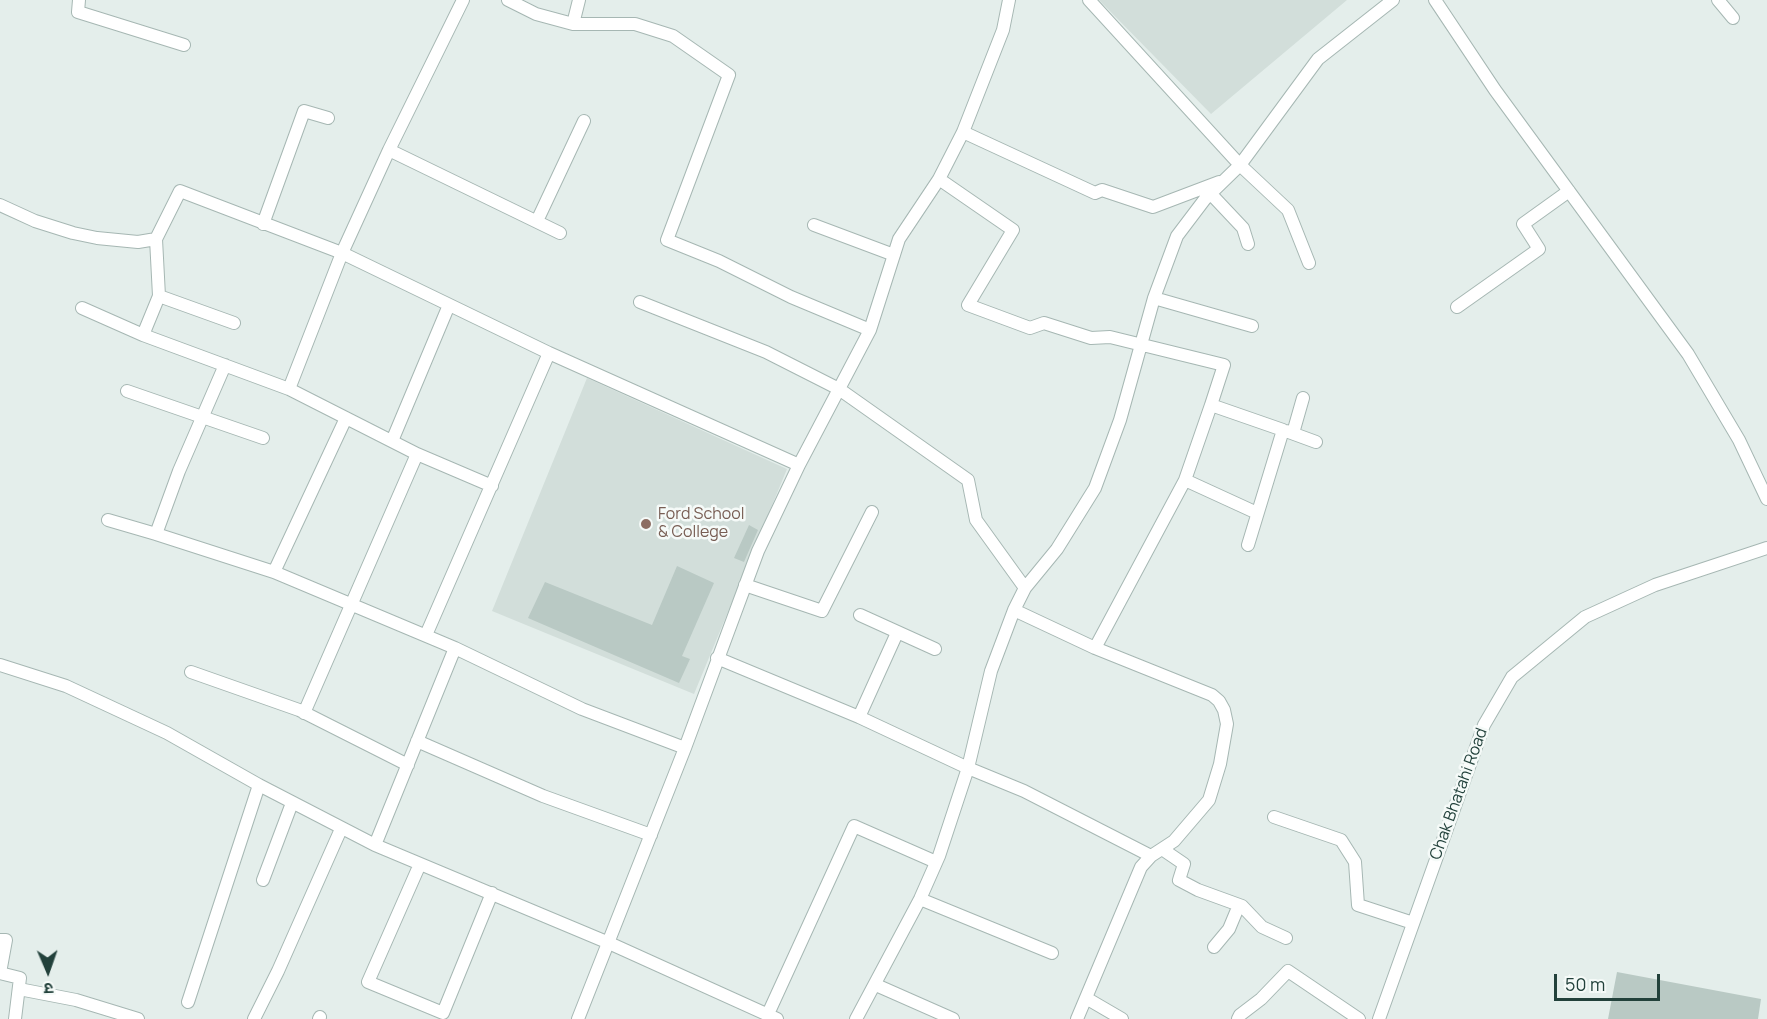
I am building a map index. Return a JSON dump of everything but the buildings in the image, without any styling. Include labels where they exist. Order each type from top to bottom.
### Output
[{"type":"street","points":[[79,0],[78,12],[184,45]]},
{"type":"street","points":[[289,390],[342,254],[389,150],[463,0]]},
{"type":"street","points":[[508,0],[536,14],[573,24],[635,24],[673,36],[729,75],[667,240],[719,261],[791,297],[870,330]]},
{"type":"street","points":[[573,24],[579,0]]},
{"type":"street","points":[[578,1019],[685,748],[758,552],[799,465],[870,330],[899,239],[939,179],[963,132],[1003,30],[1009,0]]},
{"type":"street","points":[[1089,0],[1240,165],[1288,210],[1309,263]]},
{"type":"street","points":[[856,1019],[876,985],[936,862],[968,768],[992,671],[1014,610],[1025,588],[1057,549],[1095,488],[1120,420],[1154,298],[1177,236],[1210,193],[1240,165],[1318,59],[1393,0]]},
{"type":"street","points":[[1435,0],[1495,90],[1688,354],[1739,440],[1767,499]]},
{"type":"street","points":[[1718,0],[1733,18]]},
{"type":"street","points":[[263,224],[304,111],[328,118]]},
{"type":"street","points":[[537,221],[584,121]]},
{"type":"street","points":[[963,132],[1095,193],[1101,190],[1152,207],[1224,180]]},
{"type":"street","points":[[389,150],[560,233]]},
{"type":"street","points":[[939,179],[1013,230],[968,305],[1030,328],[1044,323],[1091,338],[1110,337],[1224,365],[1185,480],[1095,648]]},
{"type":"street","points":[[143,334],[159,296],[156,239],[180,190],[342,254],[549,352],[799,465]]},
{"type":"street","points":[[1457,307],[1539,249],[1523,225],[1569,190]]},
{"type":"street","points":[[1210,193],[1243,228],[1248,244]]},
{"type":"street","points":[[0,205],[35,221],[73,233],[119,241],[138,242],[156,239]]},
{"type":"street","points":[[814,225],[894,255]]},
{"type":"street","points":[[159,296],[234,323]]},
{"type":"street","points":[[1154,298],[1252,326]]},
{"type":"street","points":[[640,302],[766,352],[839,389],[968,480],[976,520],[1025,588]]},
{"type":"street","points":[[392,441],[449,305]]},
{"type":"street","points":[[82,308],[289,390],[417,453],[492,486]]},
{"type":"street","points":[[426,635],[549,352]]},
{"type":"street","points":[[156,534],[179,471],[225,365]]},
{"type":"street","points":[[127,391],[263,438]]},
{"type":"street","points":[[1248,544],[1257,513],[1303,398]]},
{"type":"street","points":[[1211,405],[1316,441]]},
{"type":"street","points":[[274,572],[346,418]]},
{"type":"street","points":[[304,713],[417,453]]},
{"type":"street","points":[[1185,480],[1257,513]]},
{"type":"street","points":[[745,585],[822,611],[872,512]]},
{"type":"street","points":[[108,520],[274,572],[426,635],[582,709],[685,748]]},
{"type":"street","name":"Chak Bhatahi Road","points":[[1379,1019],[1484,725],[1512,677],[1585,617],[1655,585],[1767,548]]},
{"type":"street","points":[[1014,610],[1095,648],[1212,695],[1219,700],[1227,724],[1220,764],[1209,800],[1174,841],[1151,856],[1141,867],[1077,1019]]},
{"type":"street","points":[[860,615],[935,649]]},
{"type":"street","points":[[859,717],[897,633]]},
{"type":"street","points":[[375,845],[455,648]]},
{"type":"street","points":[[717,658],[859,717],[968,768],[1024,791],[1151,856]]},
{"type":"street","points":[[0,664],[66,686],[167,733],[292,803],[375,845],[609,943],[773,1017],[854,826],[936,862]]},
{"type":"street","points":[[191,672],[304,713],[408,765]]},
{"type":"street","points":[[417,741],[543,796],[651,835]]},
{"type":"street","points":[[188,1002],[259,785]]},
{"type":"street","points":[[263,880],[292,803]]},
{"type":"street","points":[[1274,817],[1341,840],[1355,862],[1358,905],[1413,923]]},
{"type":"street","points":[[254,1019],[278,971],[341,829]]},
{"type":"street","points":[[1162,849],[1184,864],[1179,880],[1198,890],[1239,905],[1262,927],[1286,938]]},
{"type":"street","points":[[420,864],[368,982],[443,1013],[492,893]]},
{"type":"street","points":[[920,898],[1052,953]]},
{"type":"street","points":[[1214,947],[1229,929],[1239,905]]},
{"type":"street","points":[[0,940],[6,940],[0,973],[20,978],[15,1019]]},
{"type":"street","points":[[1238,1019],[1288,971],[1359,1019]]},
{"type":"street","points":[[876,985],[953,1019]]},
{"type":"street","points":[[19,989],[76,1000],[138,1019]]},
{"type":"street","points":[[1086,998],[1122,1019]]},
{"type":"shaded area","points":[[1099,0],[1347,0],[1211,114]]},
{"type":"shaded area","name":"Ford School & College","points":[[587,378],[787,469],[694,694],[492,611]]},
{"type":"place","name":"Ford School & College","points":[[646,524]]}]
